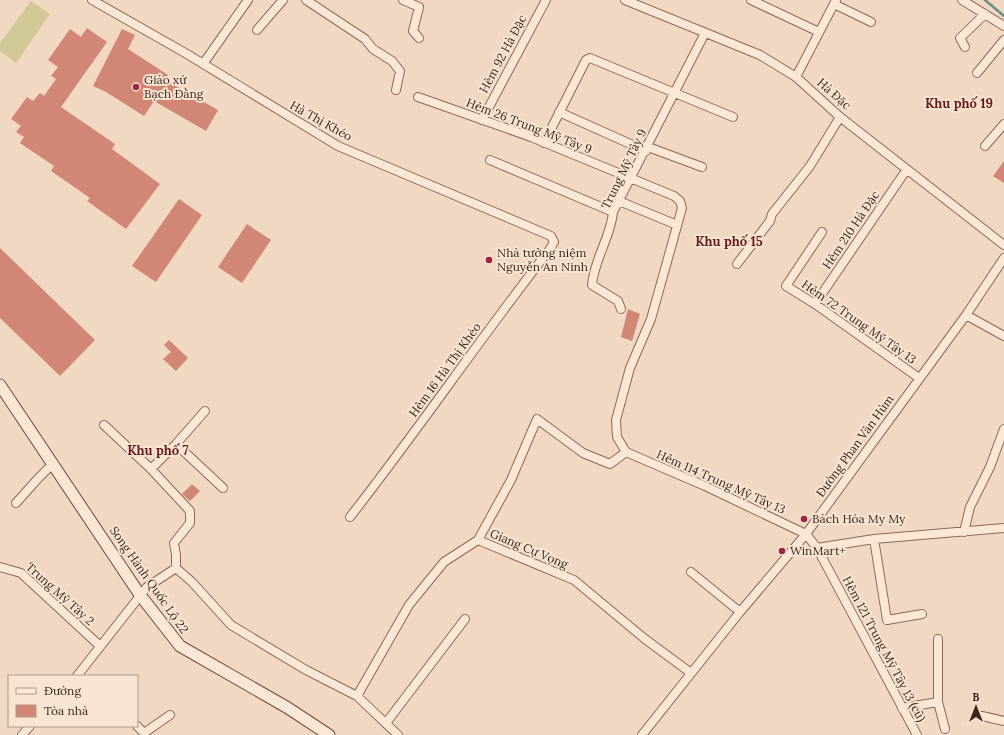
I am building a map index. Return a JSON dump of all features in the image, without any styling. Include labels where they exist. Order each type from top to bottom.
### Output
[{"type":"street","name":"Hà Thị Khéo","points":[[92,0],[203,64],[338,146],[551,236]]},
{"type":"street","points":[[203,64],[248,0]]},
{"type":"street","points":[[257,30],[283,0]]},
{"type":"street","points":[[306,0],[365,39],[373,49],[392,62],[400,71],[396,90]]},
{"type":"street","points":[[403,0],[419,7],[413,31],[420,38]]},
{"type":"street","name":"Hẻm 92 Hà Đặc","points":[[482,120],[546,0]]},
{"type":"street","name":"Hà Đặc","points":[[626,0],[760,55],[796,77],[840,117],[1004,244]]},
{"type":"street","points":[[751,0],[819,32]]},
{"type":"street","points":[[962,0],[1003,24]]},
{"type":"street","points":[[796,77],[835,2],[871,22]]},
{"type":"street","points":[[965,47],[960,38],[985,14]]},
{"type":"street","name":"Trung Mỹ Tây 9","points":[[621,308],[618,301],[592,285],[593,273],[612,226],[613,212],[647,149],[705,32]]},
{"type":"street","points":[[977,73],[1004,40]]},
{"type":"street","points":[[544,143],[582,66],[586,60],[590,58],[674,94],[733,117]]},
{"type":"street","name":"Hẻm 26 Trung Mỹ Tây 9","points":[[418,97],[544,143],[674,196],[680,201],[682,208],[677,225]]},
{"type":"street","points":[[559,112],[647,149],[702,167]]},
{"type":"street","points":[[737,264],[770,221],[772,214],[810,166],[840,117]]},
{"type":"street","points":[[984,146],[1004,124]]},
{"type":"street","points":[[490,160],[613,212]]},
{"type":"street","name":"Hẻm 210 Hà Đặc","points":[[815,304],[907,170]]},
{"type":"street","points":[[478,540],[510,480],[537,419],[583,453],[610,464],[626,452],[616,437],[616,420],[630,368],[651,319],[677,225],[619,201]]},
{"type":"street","name":"Hẻm 210 Hà Đặc","points":[[786,286],[822,232]]},
{"type":"street","name":"Hẻm 16 Hà Thị Khéo","points":[[350,517],[403,449],[472,352],[550,249],[554,242],[551,236]]},
{"type":"street","name":"Đường Phan Văn Hùm","points":[[642,735],[740,612],[806,534],[966,315],[1004,258]]},
{"type":"street","name":"Hẻm 72 Trung Mỹ Tây 13","points":[[786,286],[815,304],[919,378]]},
{"type":"street","points":[[966,315],[1004,336]]},
{"type":"street","name":"Song Hành Quốc Lộ 22","points":[[0,385],[140,595],[180,646],[288,708],[329,735]]},
{"type":"street","points":[[151,469],[205,412]]},
{"type":"street","points":[[104,425],[151,469],[190,512],[190,523],[174,543],[176,568],[192,582],[231,625],[306,670],[357,696],[398,735]]},
{"type":"street","points":[[964,532],[970,507],[990,467],[1004,429]]},
{"type":"street","points":[[176,444],[223,488]]},
{"type":"street","name":"Hẻm 114 Trung Mỹ Tây 13","points":[[626,452],[705,486],[806,534]]},
{"type":"street","points":[[16,502],[34,484],[36,479],[53,464]]},
{"type":"street","points":[[817,548],[874,539],[1004,528]]},
{"type":"street","name":"Hẻm 121 Trung Mỹ Tây 13 (cũ)","points":[[806,534],[817,548],[917,735]]},
{"type":"street","points":[[874,539],[887,620],[922,614]]},
{"type":"street","name":"Giang Cự Vọng","points":[[357,696],[410,605],[444,562],[478,540],[574,580],[645,639],[691,673]]},
{"type":"street","name":"Trung Mỹ Tây 2","points":[[0,567],[21,572],[100,646]]},
{"type":"street","points":[[82,674],[100,646],[140,595],[157,579],[176,568]]},
{"type":"street","points":[[691,572],[740,612]]},
{"type":"street","points":[[386,723],[465,619]]},
{"type":"street","points":[[938,639],[938,702],[945,729]]},
{"type":"street","points":[[902,708],[938,702]]},
{"type":"street","points":[[142,734],[170,714]]},
{"type":"street","points":[[982,716],[1004,721]]},
{"type":"street","points":[[22,735],[29,727]]},
{"type":"shaded area","points":[[31,1],[50,14],[16,63],[0,51],[0,43]]},
{"type":"building","points":[[87,28],[107,42],[61,107],[115,144],[112,149],[160,184],[126,229],[87,201],[90,198],[51,171],[54,166],[20,143],[24,137],[16,132],[21,126],[11,119],[27,97],[33,101],[40,93],[44,96],[56,79],[51,76],[58,67],[48,60],[70,29],[81,37]]},
{"type":"building","points":[[122,29],[135,35],[128,49],[168,75],[165,80],[218,110],[206,131],[154,101],[144,116],[106,92],[93,86]]},
{"type":"building","points":[[1004,161],[1004,183],[993,176]]},
{"type":"building","points":[[179,199],[202,215],[156,282],[132,266]]},
{"type":"building","points":[[247,224],[271,240],[242,283],[218,267]]},
{"type":"building","points":[[0,248],[95,340],[60,376],[0,318]]},
{"type":"building","points":[[628,309],[640,314],[632,341],[621,337]]},
{"type":"building","points":[[169,340],[188,358],[176,371],[163,359],[171,352],[164,345]]},
{"type":"building","points":[[192,484],[200,491],[190,501],[182,494]]},
{"type":"waterway","points":[[985,0],[1004,16]]},
{"type":"place","name":"Giáo xứ Bạch Đằng","points":[[136,87]]},
{"type":"place","name":"Nhà tưởng niệm Nguyễn An Ninh","points":[[489,260]]},
{"type":"place","name":"Bách Hóa My My","points":[[804,519]]},
{"type":"place","name":"WinMart+","points":[[782,551]]},
{"type":"district","name":"Khu phố 19","points":[[959,103]]},
{"type":"district","name":"Khu phố 15","points":[[729,241]]},
{"type":"district","name":"Khu phố 7","points":[[158,450]]}]
